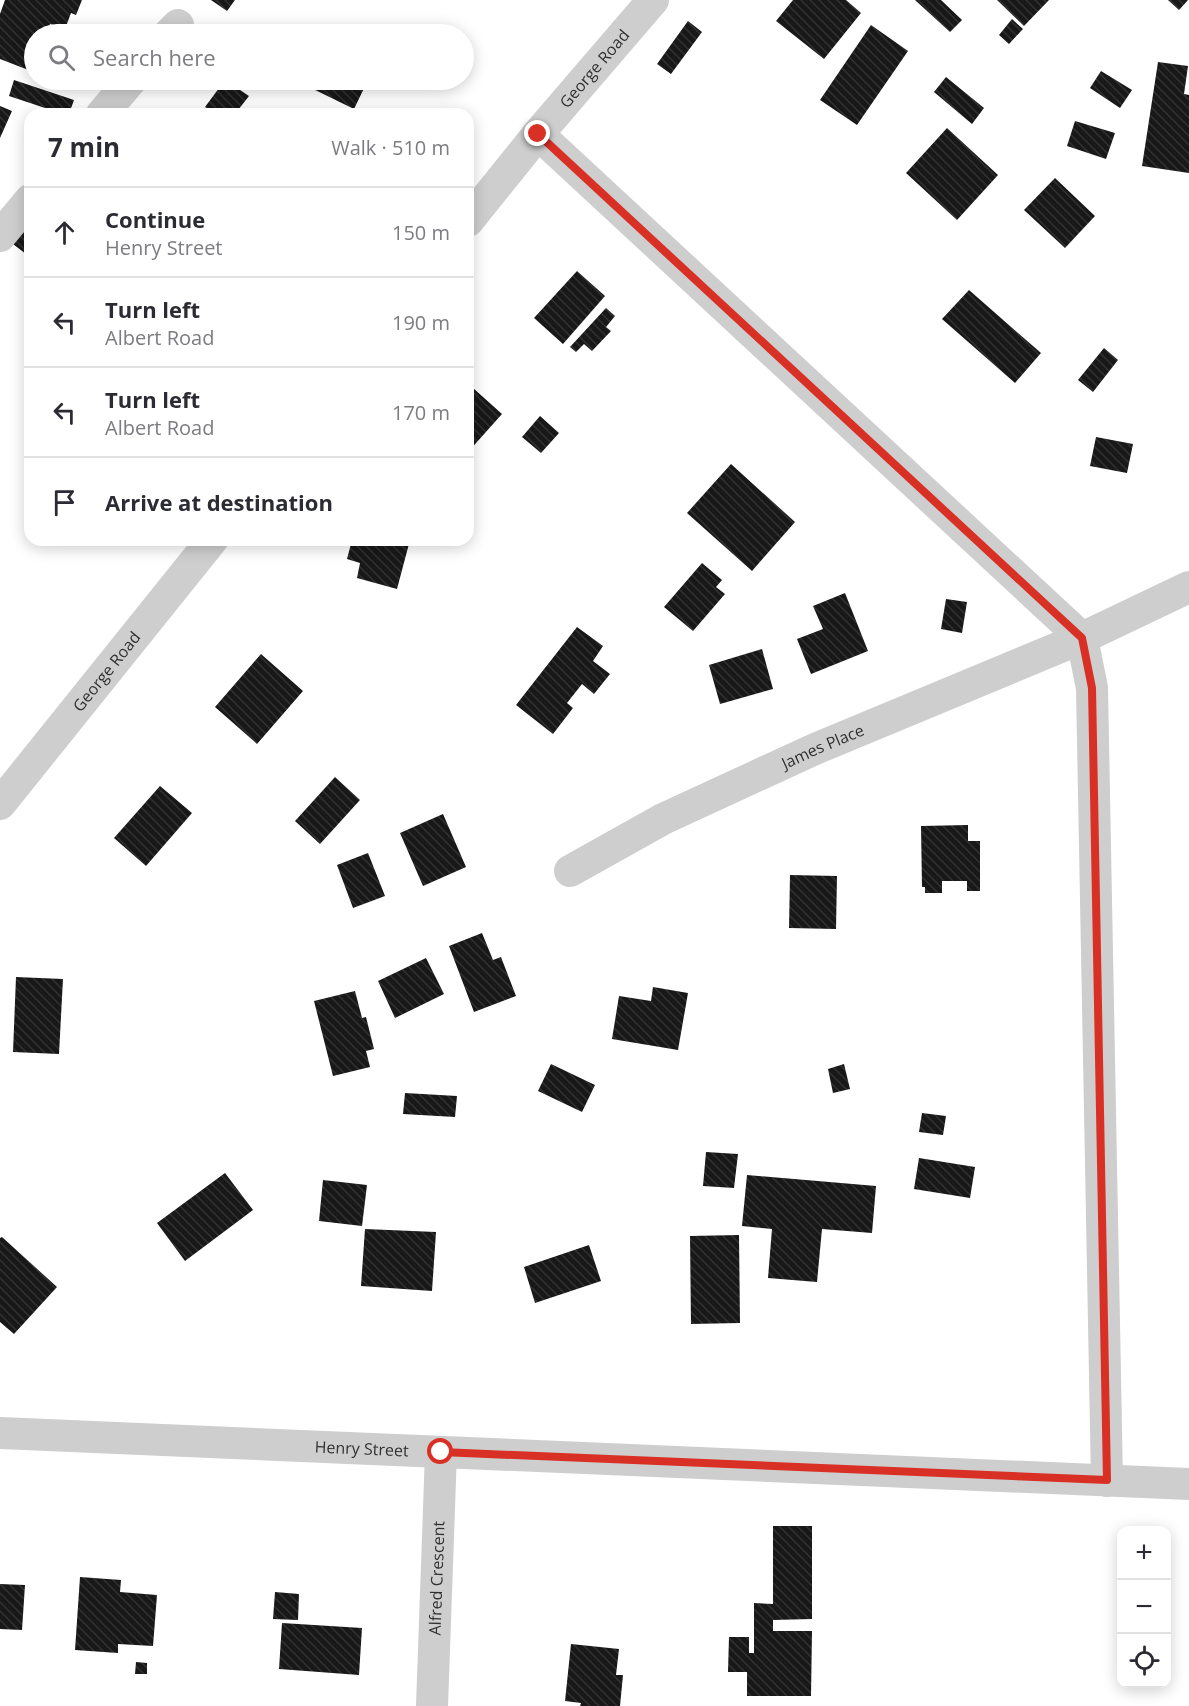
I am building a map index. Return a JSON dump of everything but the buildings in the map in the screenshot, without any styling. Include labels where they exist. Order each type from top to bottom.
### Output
[{"type":"street","name":"George Road","points":[[474,214],[538,134],[653,0]]},
{"type":"street","points":[[107,108],[122,90]]},
{"type":"street","points":[[538,134],[1082,638],[1092,688],[1107,1480]]},
{"type":"street","points":[[0,236],[24,207]]},
{"type":"street","name":"George Road","points":[[0,804],[207,546]]},
{"type":"street","name":"James Place","points":[[570,870],[663,819],[815,748],[1082,638],[1189,587]]},
{"type":"street","name":"Henry Street","points":[[0,1433],[1189,1484]]},
{"type":"street","name":"Alfred Crescent","points":[[432,1706],[441,1452]]},
{"type":"route","points":[[441,1452],[1107,1480],[1092,688],[1082,638],[538,134]]}]
